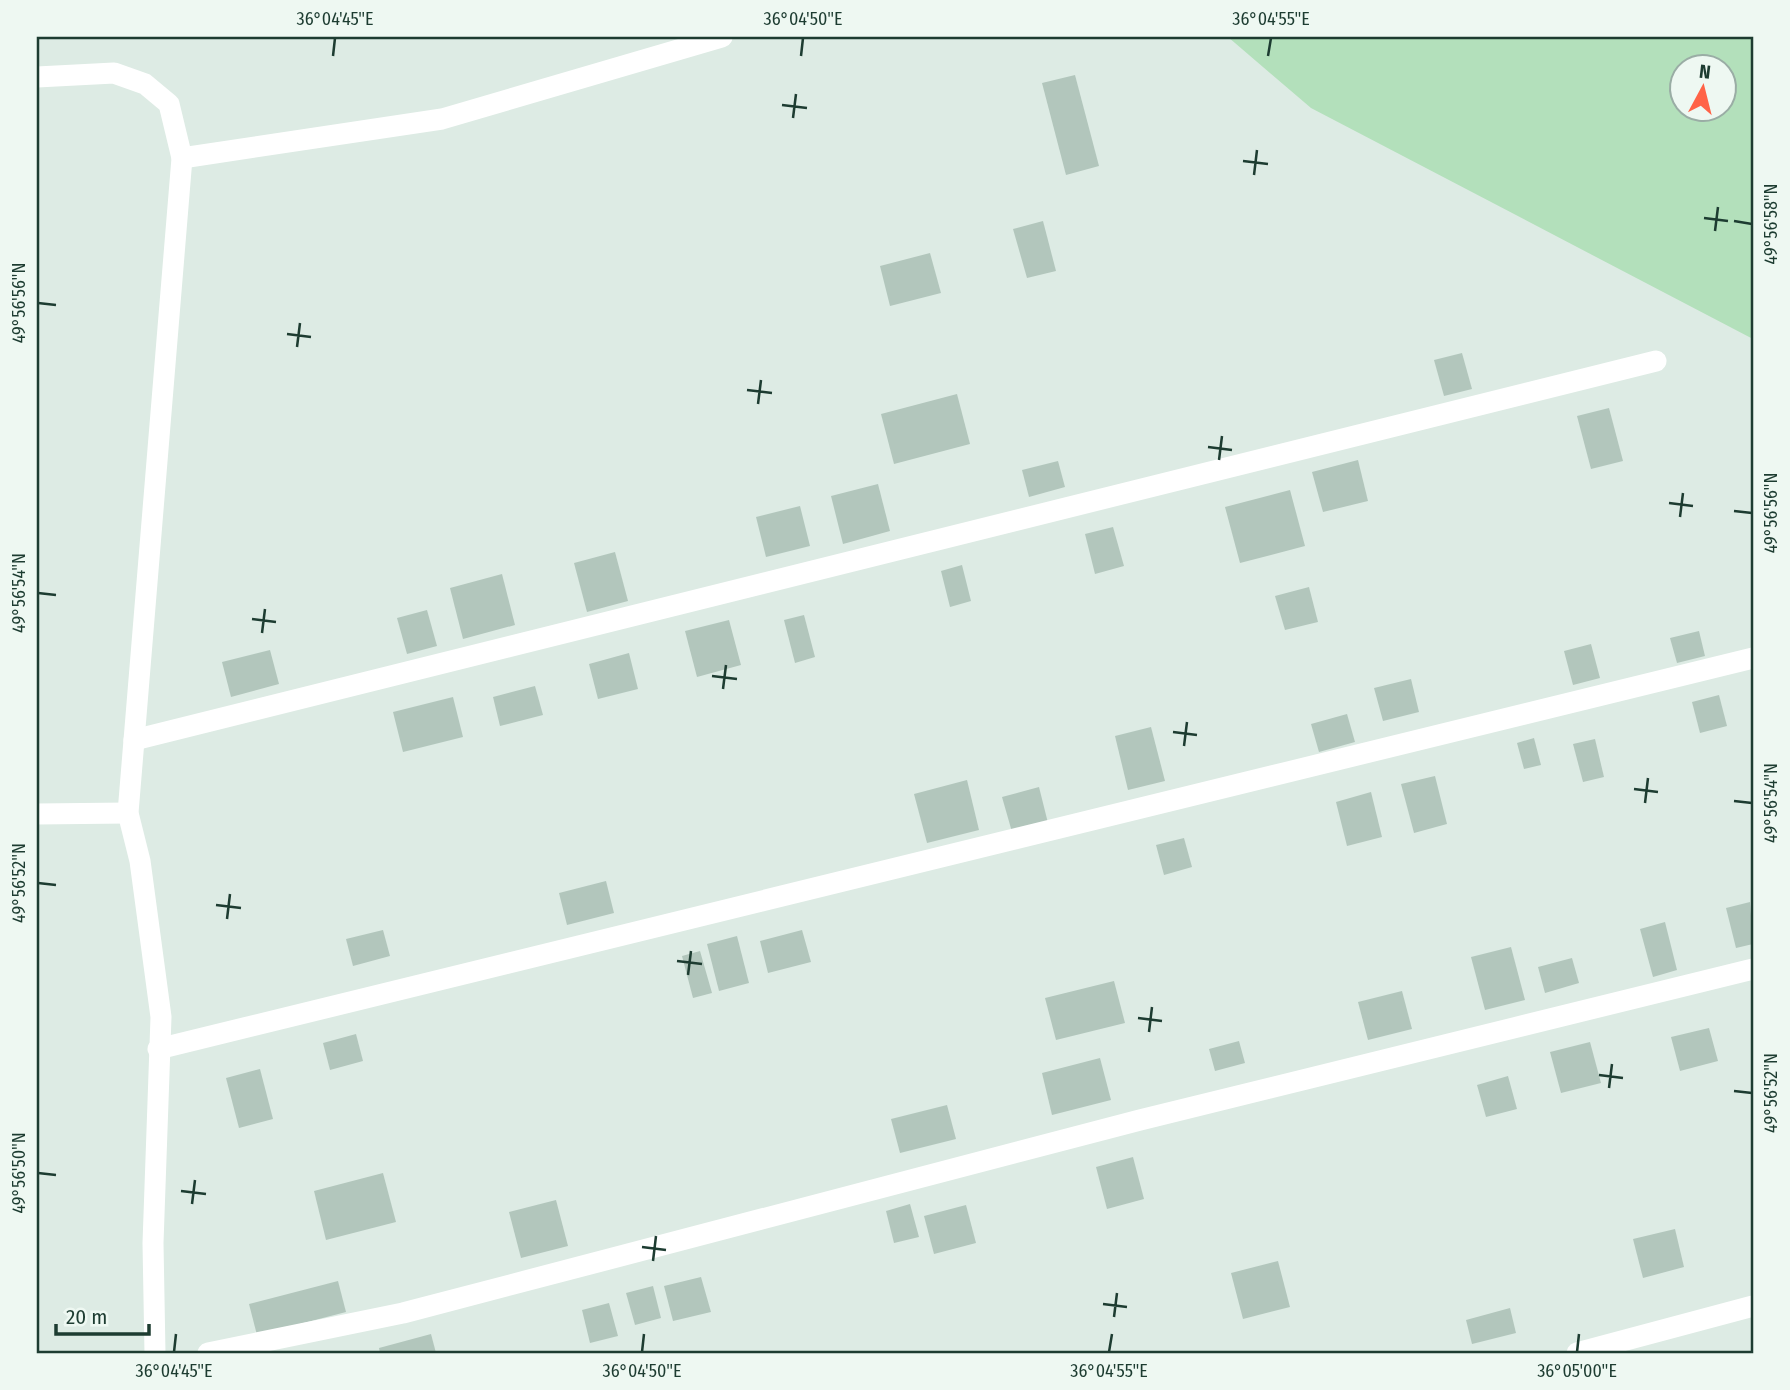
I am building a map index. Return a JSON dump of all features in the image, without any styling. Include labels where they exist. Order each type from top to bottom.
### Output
[{"type":"street","points":[[181,158],[442,119],[722,37]]},
{"type":"street","points":[[37,77],[114,73],[145,84],[169,104],[181,158],[128,813],[140,862],[161,1017],[153,1242],[155,1353]]},
{"type":"street","points":[[134,740],[1656,361]]},
{"type":"street","points":[[158,1049],[1753,658]]},
{"type":"street","points":[[37,814],[128,813]]},
{"type":"street","points":[[208,1353],[403,1313],[1140,1120],[1753,969]]},
{"type":"street","points":[[1577,1353],[1753,1306]]},
{"type":"green space","points":[[1228,37],[1753,37],[1753,339],[1311,108]]},
{"type":"building","points":[[1075,75],[1099,166],[1066,175],[1042,83]]},
{"type":"building","points":[[1043,221],[1056,271],[1027,278],[1013,229]]},
{"type":"building","points":[[930,253],[941,293],[890,306],[880,266]]},
{"type":"building","points":[[1462,353],[1472,389],[1444,396],[1434,360]]},
{"type":"building","points":[[957,394],[970,444],[894,464],[881,414]]},
{"type":"building","points":[[1609,408],[1623,461],[1591,469],[1577,416]]},
{"type":"building","points":[[1358,460],[1368,501],[1323,512],[1312,472]]},
{"type":"building","points":[[1058,461],[1065,487],[1029,497],[1022,470]]},
{"type":"building","points":[[878,484],[890,531],[843,544],[831,496]]},
{"type":"building","points":[[1290,490],[1305,546],[1240,563],[1225,507]]},
{"type":"building","points":[[800,506],[810,546],[766,557],[756,517]]},
{"type":"building","points":[[1113,527],[1124,566],[1095,574],[1085,534]]},
{"type":"building","points":[[615,552],[628,601],[587,612],[574,563]]},
{"type":"building","points":[[962,565],[971,601],[950,607],[941,571]]},
{"type":"building","points":[[502,574],[515,625],[463,639],[450,588]]},
{"type":"building","points":[[1309,587],[1318,622],[1285,630],[1275,596]]},
{"type":"building","points":[[427,610],[437,646],[407,654],[397,618]]},
{"type":"building","points":[[804,615],[815,657],[795,663],[784,620]]},
{"type":"building","points":[[729,620],[741,665],[697,677],[685,631]]},
{"type":"building","points":[[1699,631],[1705,656],[1677,663],[1670,638]]},
{"type":"building","points":[[1591,644],[1600,678],[1573,685],[1564,651]]},
{"type":"building","points":[[270,650],[279,684],[231,697],[222,662]]},
{"type":"building","points":[[629,653],[638,689],[598,699],[589,664]]},
{"type":"building","points":[[1411,679],[1419,712],[1383,721],[1374,688]]},
{"type":"building","points":[[535,686],[543,715],[500,726],[493,697]]},
{"type":"building","points":[[1719,695],[1727,726],[1700,733],[1692,702]]},
{"type":"building","points":[[453,697],[463,737],[403,752],[393,712]]},
{"type":"building","points":[[1347,714],[1355,742],[1319,752],[1311,724]]},
{"type":"building","points":[[1151,727],[1165,781],[1128,790],[1115,736]]},
{"type":"building","points":[[1534,738],[1541,765],[1524,769],[1517,743]]},
{"type":"building","points":[[1595,739],[1604,777],[1583,782],[1573,744]]},
{"type":"building","points":[[1435,776],[1447,824],[1414,833],[1401,784]]},
{"type":"building","points":[[967,780],[979,830],[927,843],[914,794]]},
{"type":"building","points":[[1039,787],[1048,823],[1012,832],[1002,797]]},
{"type":"building","points":[[1371,792],[1382,837],[1347,846],[1336,802]]},
{"type":"building","points":[[1184,838],[1192,867],[1164,875],[1156,845]]},
{"type":"building","points":[[606,881],[614,913],[567,925],[559,893]]},
{"type":"building","points":[[1750,902],[1753,944],[1736,948],[1726,908]]},
{"type":"building","points":[[1665,922],[1677,970],[1653,977],[1640,929]]},
{"type":"building","points":[[383,930],[390,956],[353,966],[346,939]]},
{"type":"building","points":[[802,930],[811,962],[768,973],[760,941]]},
{"type":"building","points":[[737,936],[749,983],[719,991],[707,944]]},
{"type":"building","points":[[1511,947],[1525,1000],[1485,1010],[1471,957]]},
{"type":"building","points":[[700,951],[712,993],[693,998],[682,956]]},
{"type":"building","points":[[1572,958],[1579,983],[1545,993],[1538,967]]},
{"type":"building","points":[[1114,981],[1125,1023],[1056,1040],[1045,998]]},
{"type":"building","points":[[1402,991],[1412,1029],[1368,1040],[1358,1002]]},
{"type":"building","points":[[1709,1028],[1718,1061],[1680,1071],[1671,1037]]},
{"type":"building","points":[[356,1034],[363,1061],[330,1070],[323,1043]]},
{"type":"building","points":[[1239,1041],[1245,1063],[1215,1071],[1209,1049]]},
{"type":"building","points":[[1590,1042],[1601,1083],[1561,1093],[1550,1052]]},
{"type":"building","points":[[1100,1058],[1111,1100],[1052,1115],[1042,1073]]},
{"type":"building","points":[[260,1069],[273,1119],[239,1128],[226,1078]]},
{"type":"building","points":[[1508,1076],[1517,1109],[1486,1117],[1477,1085]]},
{"type":"building","points":[[947,1105],[956,1139],[900,1153],[891,1119]]},
{"type":"building","points":[[1133,1157],[1144,1199],[1107,1209],[1096,1167]]},
{"type":"building","points":[[383,1173],[396,1222],[326,1240],[314,1191]]},
{"type":"building","points":[[556,1200],[568,1246],[521,1258],[509,1212]]},
{"type":"building","points":[[910,1204],[919,1237],[894,1243],[886,1211]]},
{"type":"building","points":[[966,1205],[976,1243],[934,1254],[924,1216]]},
{"type":"building","points":[[1675,1229],[1684,1267],[1643,1278],[1633,1239]]},
{"type":"building","points":[[1278,1261],[1290,1307],[1243,1319],[1231,1273]]},
{"type":"building","points":[[701,1277],[711,1312],[673,1321],[664,1286]]},
{"type":"building","points":[[338,1281],[346,1312],[257,1335],[249,1304]]},
{"type":"building","points":[[653,1286],[661,1318],[635,1325],[626,1293]]},
{"type":"building","points":[[609,1303],[618,1336],[590,1343],[582,1310]]},
{"type":"building","points":[[1510,1308],[1516,1333],[1472,1344],[1466,1320]]},
{"type":"building","points":[[431,1334],[436,1353],[380,1353],[379,1348]]}]
